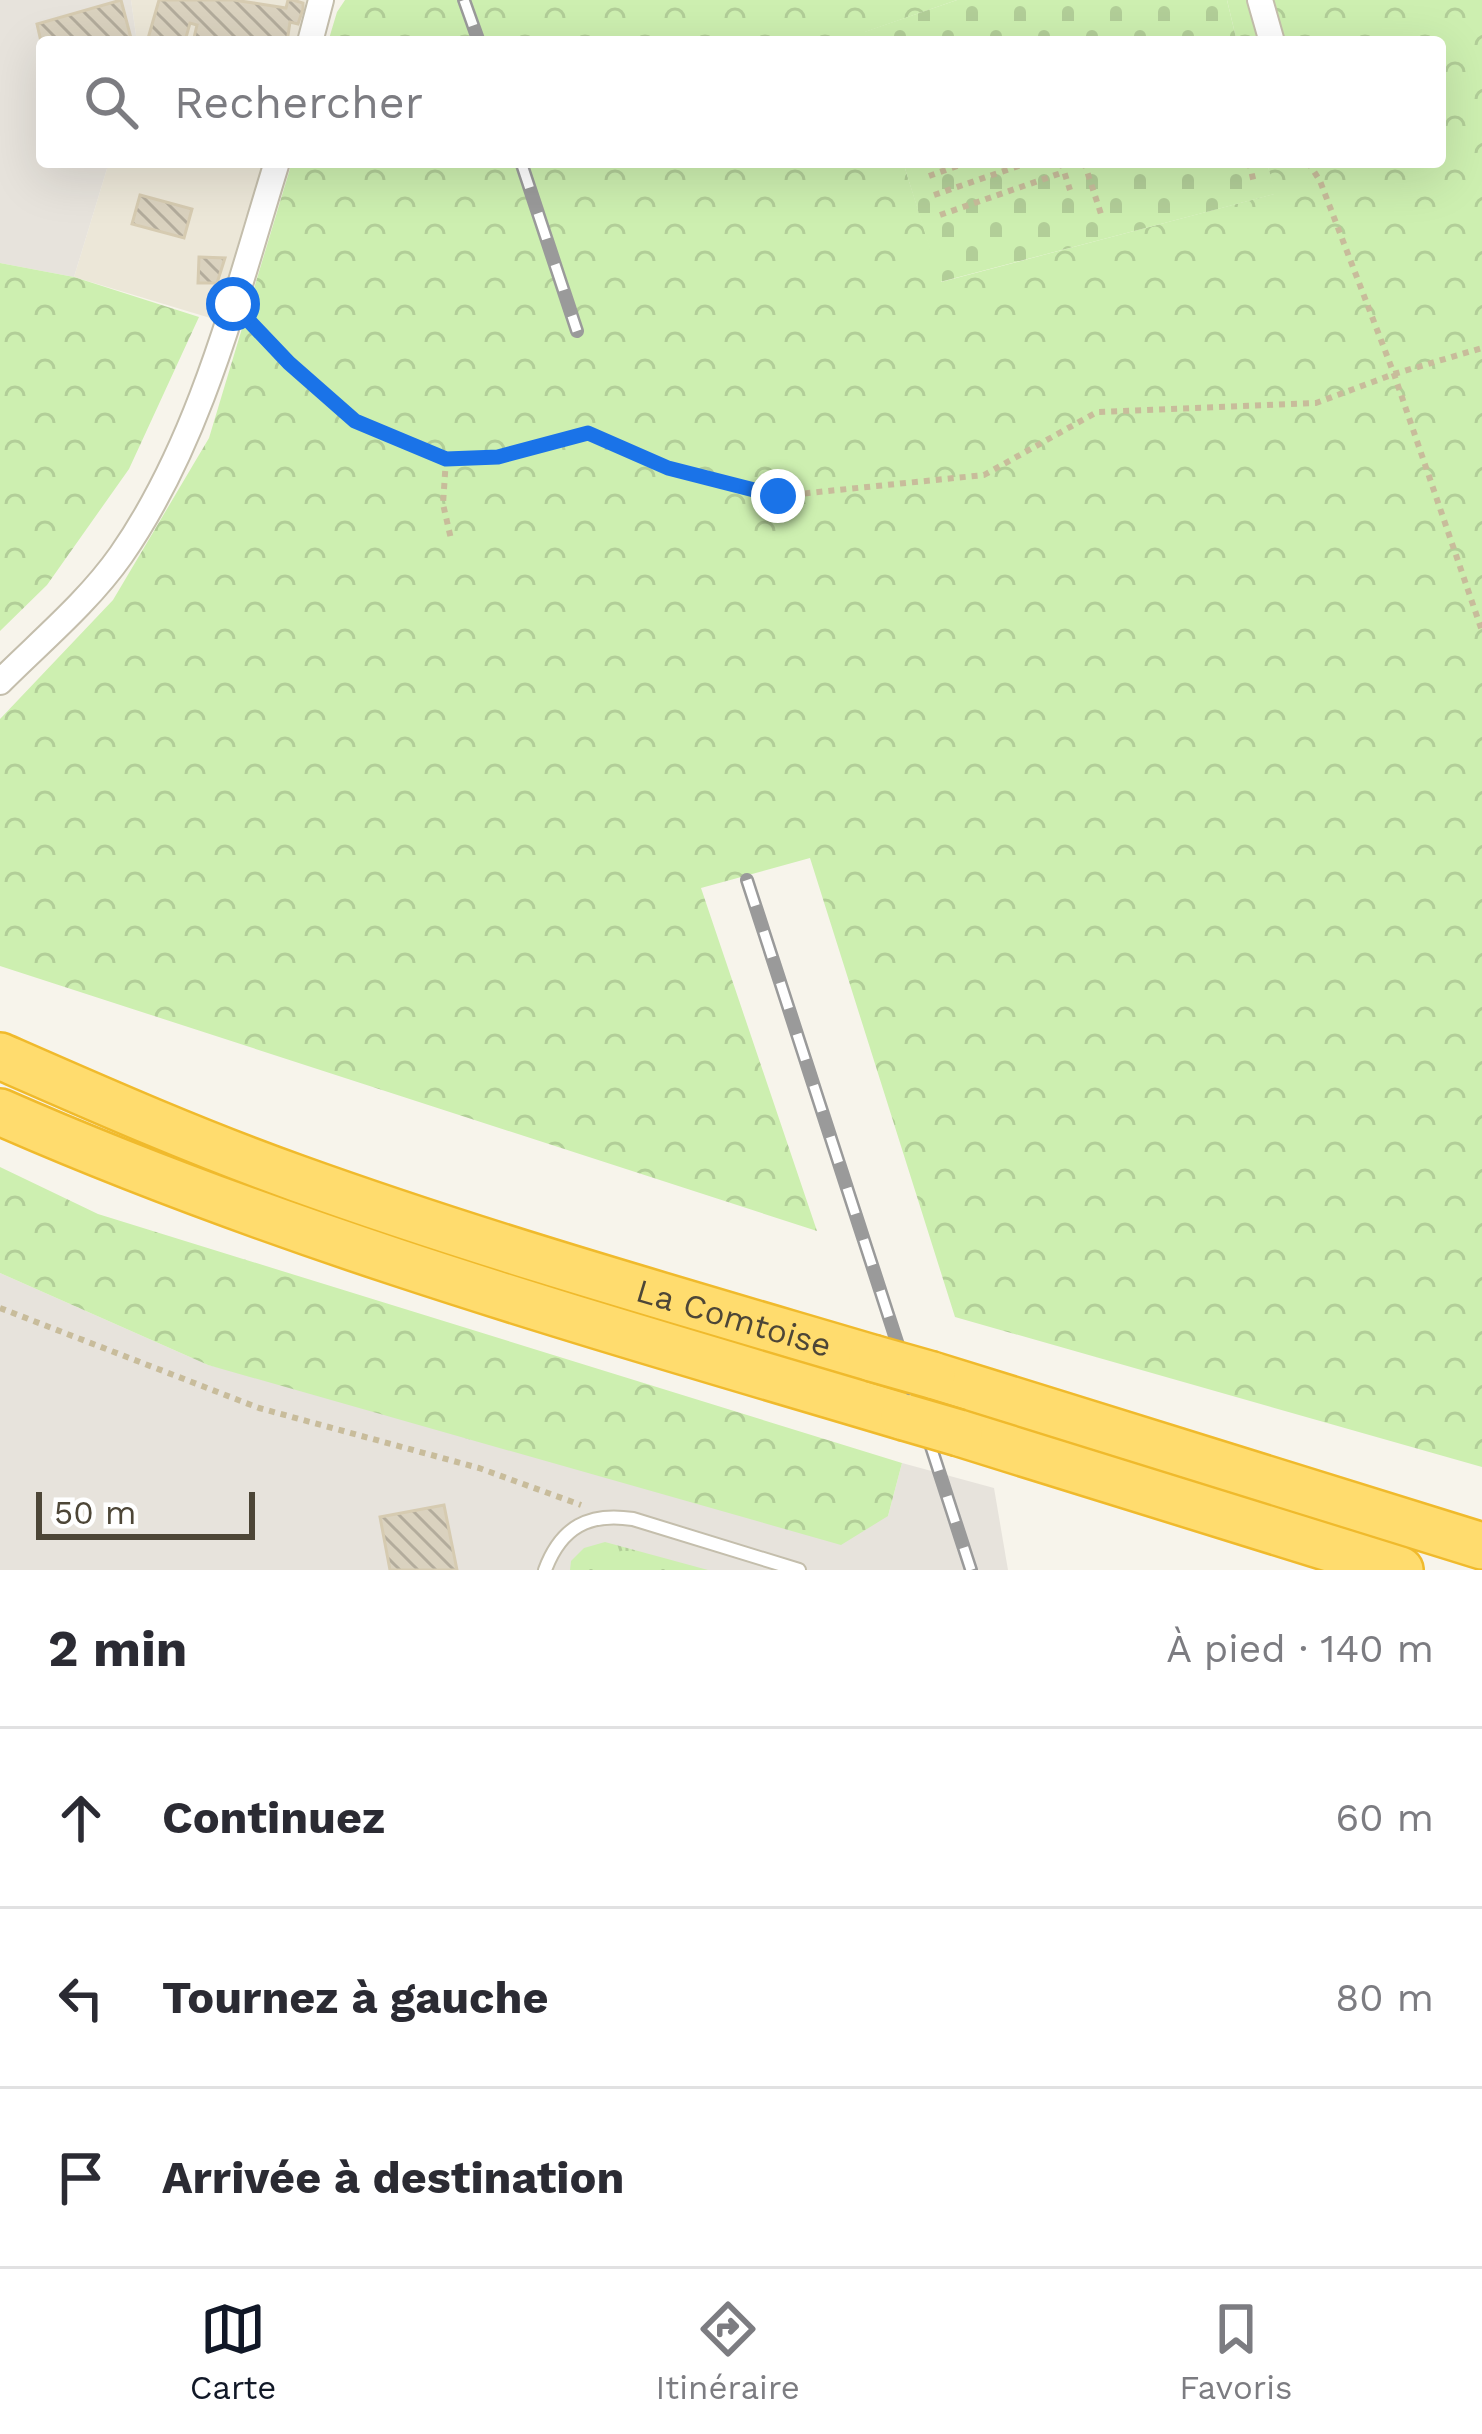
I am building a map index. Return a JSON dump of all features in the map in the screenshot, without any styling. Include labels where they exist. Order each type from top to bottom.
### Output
[{"type":"highway","name":"La Comtoise","points":[[0,1056],[164,1128],[298,1179],[663,1296],[1482,1546]]},
{"type":"highway","name":"La Comtoise","points":[[0,1112],[288,1225],[432,1274],[1400,1570]]},
{"type":"street","points":[[312,36],[321,0]]},
{"type":"street","points":[[1260,0],[1270,36]]},
{"type":"street","points":[[0,682],[121,555],[165,477],[233,304],[275,168]]},
{"type":"lane","points":[[545,1570],[559,1540],[572,1528],[608,1515],[799,1570]]},
{"type":"path","points":[[929,176],[951,168]]},
{"type":"path","points":[[934,195],[1013,168]]},
{"type":"path","points":[[1063,168],[1070,190]]},
{"type":"path","points":[[1086,168],[1102,217]]},
{"type":"path","points":[[1251,168],[1255,183]]},
{"type":"path","points":[[1312,168],[1394,374],[1482,631]]},
{"type":"path","points":[[940,215],[1064,172]]},
{"type":"path","points":[[233,304],[289,363],[355,421],[446,459],[498,457],[588,433],[668,468],[778,496],[984,476],[1097,412],[1316,403],[1482,348]]},
{"type":"path","points":[[446,459],[443,504],[451,539]]},
{"type":"path","points":[[0,1308],[260,1408],[479,1468],[608,1515]]},
{"type":"shaded area","points":[[0,0],[131,0],[136,36],[36,36],[36,168],[107,168],[74,277],[0,263]]},
{"type":"shaded area","points":[[131,0],[311,0],[310,36],[136,36]]},
{"type":"shaded area","points":[[107,168],[275,168],[227,323],[74,277]]},
{"type":"shaded area","points":[[0,1273],[208,1365],[888,1516],[902,1463],[994,1488],[1008,1570],[0,1570]]},
{"type":"green space","points":[[345,0],[957,0],[865,32],[866,36],[330,36]]},
{"type":"green space","points":[[957,0],[1227,0],[1236,36],[865,36],[864,32]]},
{"type":"green space","points":[[1227,0],[1482,0],[1482,1467],[955,1317],[810,858],[701,888],[817,1231],[0,966],[0,719],[113,600],[209,438],[290,168],[905,168],[941,282],[1274,194],[1268,168],[1446,168],[1446,36],[1236,36]]},
{"type":"green space","points":[[905,168],[1268,168],[1275,194],[940,282]]},
{"type":"green space","points":[[0,263],[74,277],[199,317],[129,469],[47,585],[0,631]]},
{"type":"green space","points":[[0,1167],[98,1214],[902,1463],[888,1516],[841,1545],[208,1365],[0,1273]]},
{"type":"green space","points":[[605,1542],[708,1570],[570,1570],[571,1561],[584,1548]]},
{"type":"building","points":[[121,0],[130,36],[40,36],[37,24]]},
{"type":"building","points":[[159,0],[234,0],[286,8],[288,0],[303,3],[298,24],[290,22],[288,36],[194,36],[197,25],[190,23],[186,36],[149,36]]},
{"type":"building","points":[[140,195],[192,209],[184,238],[132,224]]},
{"type":"building","points":[[199,257],[225,258],[217,283],[198,283]]},
{"type":"building","points":[[444,1505],[457,1570],[390,1570],[380,1517]]},
{"type":"railway","points":[[464,0],[477,36]]},
{"type":"railway","points":[[523,168],[577,331]]},
{"type":"railway","points":[[747,880],[971,1570]]},
{"type":"route","points":[[233,304],[289,363],[355,421],[446,459],[498,457],[588,433],[668,468],[778,496]]}]
